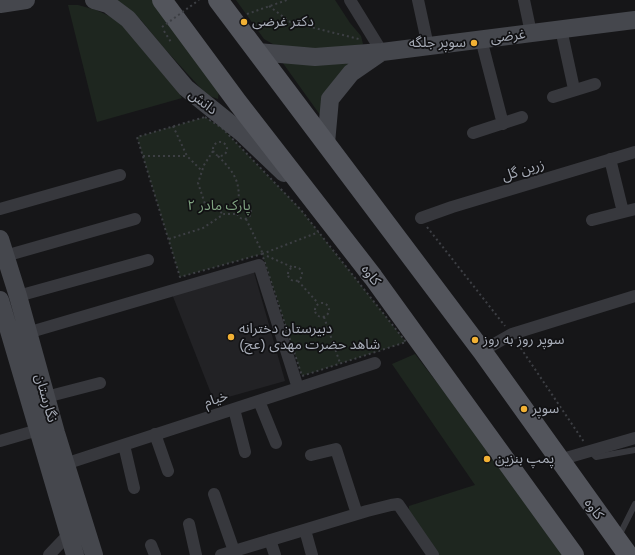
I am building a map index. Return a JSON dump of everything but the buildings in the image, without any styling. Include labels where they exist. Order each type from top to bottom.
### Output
[{"type":"main road","points":[[0,4],[26,0]]},
{"type":"main road","name":"دانش","points":[[94,0],[108,4],[128,19],[186,88],[242,133],[316,204]]},
{"type":"main road","name":"کاوه","points":[[162,0],[178,37],[316,204],[325,228],[373,277],[574,555]]},
{"type":"main road","name":"کاوه","points":[[218,0],[482,351],[622,548]]},
{"type":"main road","name":"غرضی","points":[[257,52],[315,57],[379,47],[428,46],[635,20]]},
{"type":"main road","points":[[326,143],[330,99],[351,73],[379,47]]},
{"type":"main road","name":"نگارستان","points":[[3,248],[18,296],[27,333],[30,374]]},
{"type":"main road","name":"نگارستان","points":[[0,300],[30,374],[37,398],[65,464],[94,555]]},
{"type":"main road","name":"نگارستان","points":[[37,398],[38,430],[75,555]]},
{"type":"street","points":[[350,0],[379,47]]},
{"type":"street","points":[[418,0],[428,46]]},
{"type":"street","points":[[524,0],[531,33]]},
{"type":"street","points":[[561,29],[574,89]]},
{"type":"street","points":[[482,39],[503,124]]},
{"type":"street","points":[[553,97],[574,89],[595,84]]},
{"type":"street","points":[[473,133],[522,117]]},
{"type":"street","name":"زرین گل","points":[[420,218],[635,152]]},
{"type":"street","points":[[610,159],[623,212]]},
{"type":"street","points":[[0,209],[120,175]]},
{"type":"street","points":[[592,220],[635,209]]},
{"type":"street","points":[[3,248],[135,219]]},
{"type":"street","points":[[18,296],[148,260]]},
{"type":"street","points":[[27,333],[259,265],[298,388]]},
{"type":"street","points":[[482,351],[512,334],[635,296]]},
{"type":"street","name":"خیام","points":[[65,464],[375,363]]},
{"type":"street","points":[[37,398],[100,383]]},
{"type":"street","points":[[259,401],[276,443]]},
{"type":"street","points":[[234,409],[245,452]]},
{"type":"street","points":[[0,441],[38,430]]},
{"type":"street","points":[[155,434],[168,471]]},
{"type":"street","points":[[559,460],[635,438]]},
{"type":"street","points":[[124,445],[134,488]]},
{"type":"street","points":[[311,455],[336,448],[357,514]]},
{"type":"street","points":[[214,494],[234,551]]},
{"type":"street","points":[[221,555],[357,514],[398,504],[433,555]]},
{"type":"street","points":[[189,524],[196,555]]},
{"type":"street","points":[[305,530],[312,555]]},
{"type":"street","points":[[49,555],[69,534]]},
{"type":"street","points":[[270,540],[275,555]]},
{"type":"lane","points":[[590,451],[596,457],[635,450]]},
{"type":"lane","points":[[622,548],[635,504]]},
{"type":"path","points":[[178,37],[162,27],[199,0]]},
{"type":"path","points":[[233,20],[287,0]]},
{"type":"path","points":[[269,6],[290,22],[379,47]]},
{"type":"path","points":[[154,49],[178,37]]},
{"type":"path","points":[[246,219],[262,254],[302,376],[406,342],[325,228],[301,210],[222,128],[205,117],[137,137],[180,277],[262,254],[325,228]]},
{"type":"path","points":[[173,126],[187,156],[202,171]]},
{"type":"path","points":[[218,156],[223,156],[226,153],[227,148],[225,144],[221,142],[217,142],[213,146],[213,151],[204,165],[198,183],[205,204],[224,214],[236,214],[242,219],[246,219]]},
{"type":"path","points":[[213,151],[228,166],[237,181],[240,192],[236,214]]},
{"type":"path","points":[[143,156],[187,156]]},
{"type":"path","points":[[238,207],[245,205],[251,209],[250,216],[246,219]]},
{"type":"path","points":[[169,240],[203,228],[224,214]]},
{"type":"path","points":[[420,218],[512,334],[590,451]]},
{"type":"path","points":[[262,254],[292,267],[299,267],[302,271],[302,278],[298,281]]},
{"type":"path","points":[[292,267],[288,271],[290,280],[298,281],[318,303],[325,303],[329,307],[328,314],[324,317]]},
{"type":"path","points":[[318,303],[314,312],[317,316],[324,317]]},
{"type":"path","points":[[324,317],[340,364]]},
{"type":"shaded area","name":"دبیرستان دخترانه شاهد حضرت مهدی (عج)","points":[[253,269],[285,381],[214,401],[172,294]]},
{"type":"green space","points":[[110,0],[152,0],[219,90],[218,99],[207,95],[163,47],[141,20]]},
{"type":"green space","points":[[236,0],[335,0],[350,23],[361,36],[363,44],[357,49],[280,48],[264,39]]},
{"type":"green space","points":[[68,5],[78,5],[96,10],[118,20],[157,61],[182,98],[97,122]]},
{"type":"green space","points":[[280,59],[364,59],[323,119]]},
{"type":"green space","name":"پارک مادر ۲","points":[[205,117],[222,128],[301,210],[406,342],[302,376],[262,254],[180,277],[137,137]]},
{"type":"green space","points":[[415,354],[497,461],[564,555],[438,555],[409,512],[409,506],[475,485],[392,364]]},
{"type":"place","name":"دکتر غرضی","points":[[244,22]]},
{"type":"place","name":"سوپر جلگه","points":[[474,43]]},
{"type":"place","name":"دبیرستان دخترانه شاهد حضرت مهدی (عج)","points":[[231,337]]},
{"type":"place","name":"سوپر روز به روز","points":[[475,340]]},
{"type":"place","name":"سوپر","points":[[524,409]]},
{"type":"place","name":"پمپ بنزین","points":[[487,459]]}]
